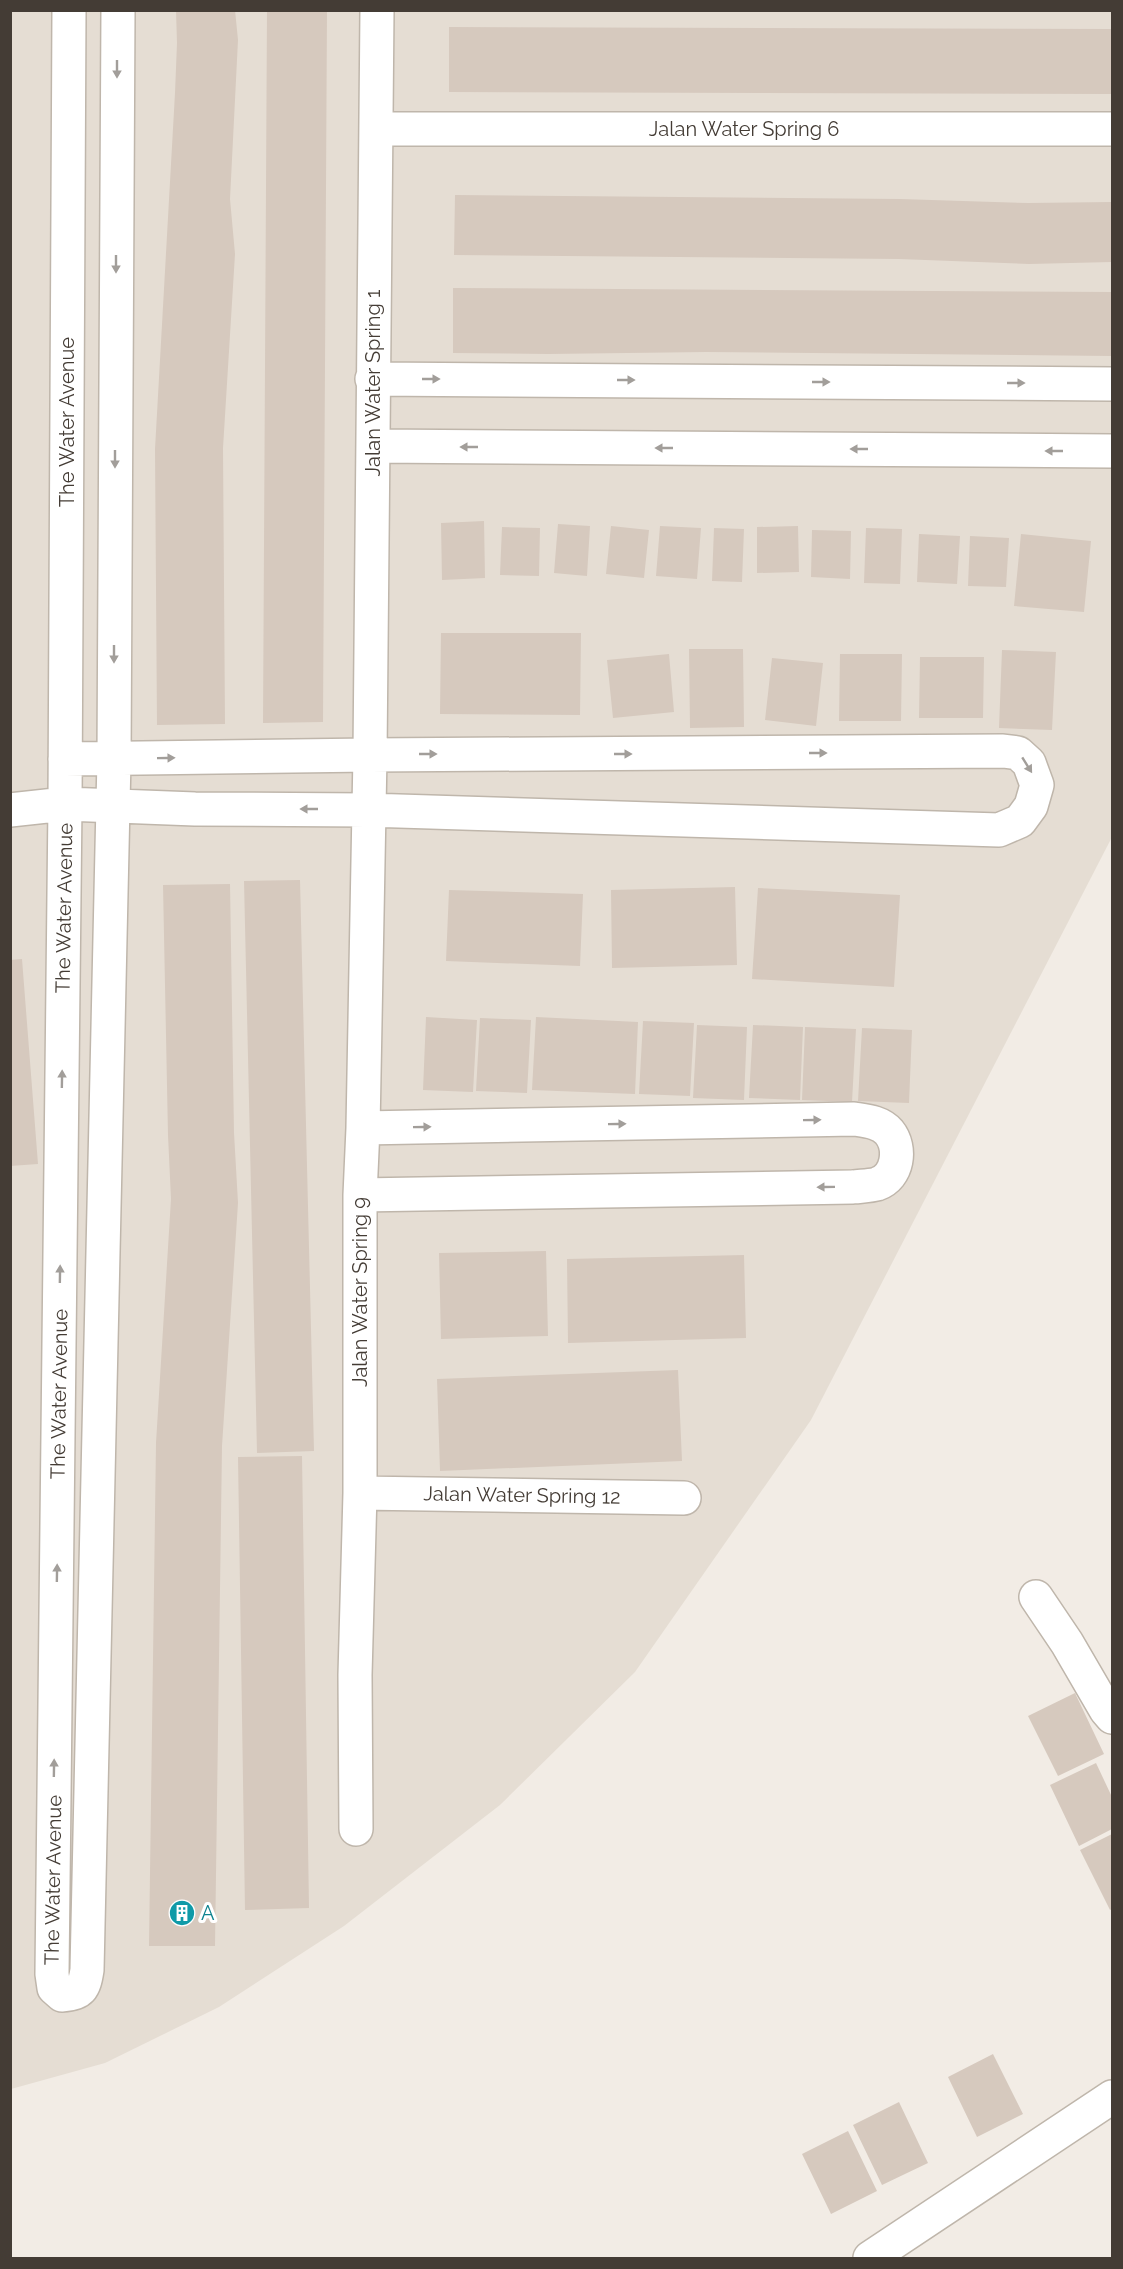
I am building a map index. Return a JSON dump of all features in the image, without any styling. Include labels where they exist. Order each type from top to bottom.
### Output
[{"type":"street","name":"The Water Avenue","points":[[69,10],[65,804],[52,1974],[54,1988],[62,1995],[75,1994],[85,1985],[87,1970],[111,806],[114,759],[118,10]]},
{"type":"street","name":"Jalan Water Spring 1","points":[[369,755],[377,10]]},
{"type":"street","name":"Jalan Water Spring 6","points":[[376,129],[1113,129]]},
{"type":"street","points":[[372,379],[1113,384]]},
{"type":"street","points":[[373,446],[1113,451]]},
{"type":"street","points":[[10,810],[65,804],[367,810],[999,830],[1020,821],[1031,806],[1037,785],[1029,763],[1018,753],[1003,752],[65,759]]},
{"type":"street","name":"Jalan Water Spring 9","points":[[356,1829],[355,1675],[360,1493],[360,1195],[369,755]]},
{"type":"street","points":[[360,1195],[853,1187],[878,1184],[891,1174],[897,1157],[896,1143],[888,1131],[875,1122],[854,1119],[363,1128]]},
{"type":"street","name":"Jalan Water Spring 12","points":[[360,1493],[684,1498]]},
{"type":"street","points":[[1036,1597],[1067,1643],[1106,1710],[1113,1717]]},
{"type":"street","points":[[870,2259],[1113,2097]]},
{"type":"shaded area","points":[[11,11],[1112,11],[1112,837],[811,1420],[635,1672],[500,1805],[344,1926],[219,2007],[105,2063],[11,2089]]},
{"type":"building","points":[[176,10],[235,10],[238,40],[230,199],[235,254],[223,448],[225,724],[157,725],[155,449],[175,93]]},
{"type":"building","points":[[267,10],[327,10],[323,722],[263,723]]},
{"type":"building","points":[[449,27],[1112,29],[1112,94],[449,92]]},
{"type":"building","points":[[455,195],[900,199],[1028,203],[1112,202],[1112,262],[1029,264],[899,259],[454,255]]},
{"type":"building","points":[[453,288],[1112,292],[1112,356],[706,352],[453,353]]},
{"type":"building","points":[[484,521],[485,578],[442,580],[441,523]]},
{"type":"building","points":[[558,524],[590,526],[587,576],[554,573]]},
{"type":"building","points":[[611,526],[649,530],[644,578],[606,574]]},
{"type":"building","points":[[660,526],[701,528],[697,579],[656,576]]},
{"type":"building","points":[[798,526],[799,572],[757,573],[757,527]]},
{"type":"building","points":[[502,527],[540,528],[539,576],[500,575]]},
{"type":"building","points":[[714,528],[744,529],[742,582],[712,581]]},
{"type":"building","points":[[866,528],[902,529],[900,584],[864,583]]},
{"type":"building","points":[[812,530],[851,531],[850,579],[811,577]]},
{"type":"building","points":[[919,534],[960,536],[957,584],[917,582]]},
{"type":"building","points":[[1021,534],[1091,541],[1084,612],[1014,606]]},
{"type":"building","points":[[970,536],[1009,538],[1006,587],[968,586]]},
{"type":"building","points":[[441,633],[581,633],[580,715],[440,714]]},
{"type":"building","points":[[689,649],[743,649],[744,727],[690,728]]},
{"type":"building","points":[[1002,650],[1056,652],[1052,730],[999,728]]},
{"type":"building","points":[[669,654],[674,712],[613,718],[607,660]]},
{"type":"building","points":[[840,654],[902,654],[901,721],[839,721]]},
{"type":"building","points":[[920,657],[984,657],[983,718],[919,718]]},
{"type":"building","points":[[772,658],[823,663],[816,726],[765,720]]},
{"type":"building","points":[[300,880],[314,1451],[257,1453],[244,881]]},
{"type":"building","points":[[230,884],[234,1133],[238,1203],[222,1446],[215,1946],[149,1946],[156,1443],[171,1199],[163,885]]},
{"type":"building","points":[[735,887],[737,965],[612,968],[611,890]]},
{"type":"building","points":[[758,888],[900,895],[894,987],[752,979]]},
{"type":"building","points":[[449,890],[583,894],[580,966],[446,961]]},
{"type":"building","points":[[22,959],[38,1164],[10,1166],[10,960]]},
{"type":"building","points":[[426,1017],[477,1020],[473,1092],[423,1090]]},
{"type":"building","points":[[536,1017],[638,1022],[635,1094],[532,1090]]},
{"type":"building","points":[[480,1018],[531,1020],[527,1093],[476,1091]]},
{"type":"building","points":[[643,1021],[694,1023],[690,1096],[639,1094]]},
{"type":"building","points":[[697,1025],[747,1027],[744,1100],[693,1098]]},
{"type":"building","points":[[753,1025],[803,1027],[800,1100],[749,1098]]},
{"type":"building","points":[[805,1027],[856,1029],[852,1102],[802,1100]]},
{"type":"building","points":[[862,1028],[912,1030],[909,1103],[858,1101]]},
{"type":"building","points":[[546,1251],[548,1336],[441,1339],[439,1253]]},
{"type":"building","points":[[744,1255],[746,1338],[568,1343],[567,1259]]},
{"type":"building","points":[[678,1370],[682,1461],[440,1471],[437,1379]]},
{"type":"building","points":[[302,1456],[309,1908],[245,1910],[238,1457]]},
{"type":"building","points":[[1075,1693],[1104,1754],[1058,1776],[1028,1716]]},
{"type":"building","points":[[1096,1763],[1112,1797],[1112,1829],[1079,1846],[1050,1785]]},
{"type":"building","points":[[1112,1834],[1112,1909],[1110,1910],[1080,1850]]},
{"type":"building","points":[[993,2054],[1023,2114],[977,2137],[948,2077]]},
{"type":"building","points":[[899,2102],[928,2163],[882,2185],[853,2125]]},
{"type":"building","points":[[848,2131],[877,2191],[831,2214],[802,2154]]},
{"type":"place","name":"A","points":[[182,1913]]}]
